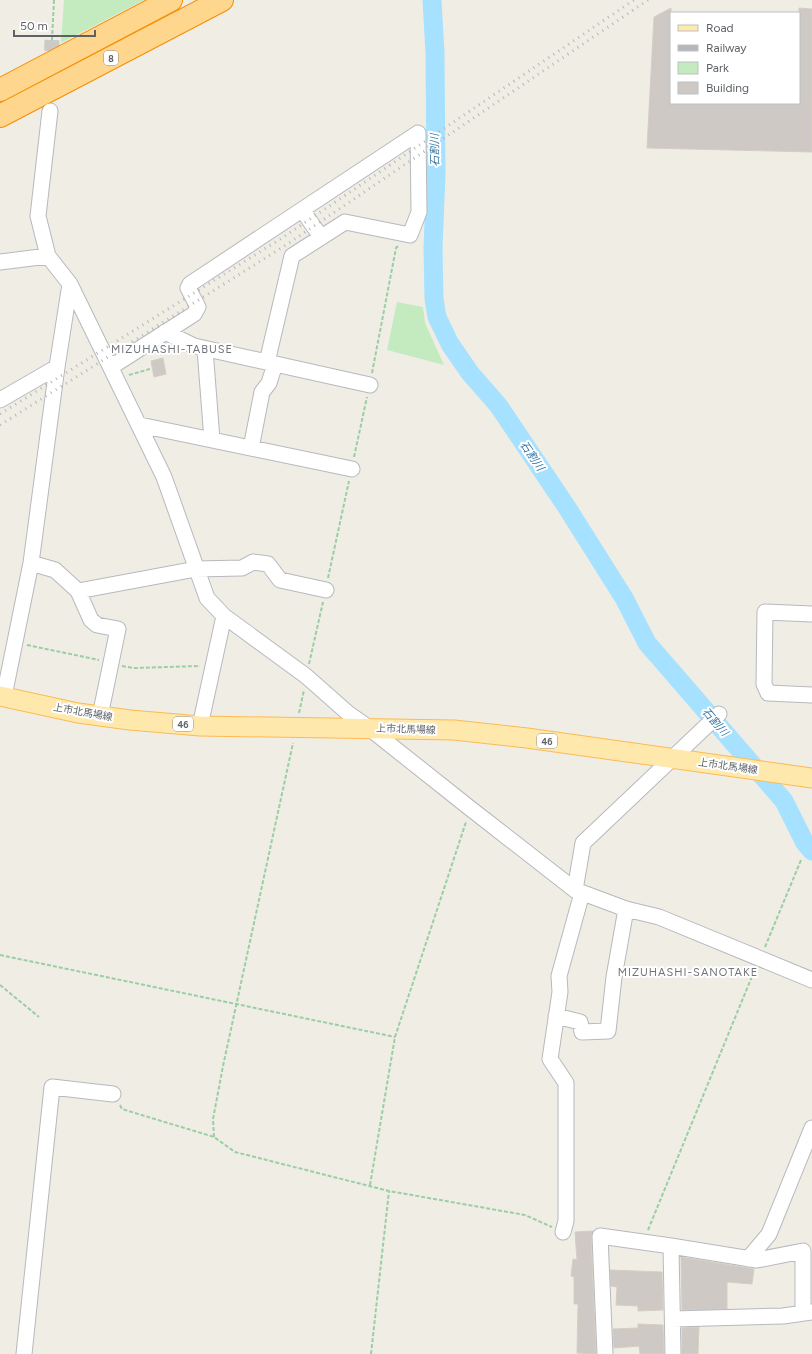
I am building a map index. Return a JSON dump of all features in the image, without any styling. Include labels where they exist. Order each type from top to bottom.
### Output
[{"type":"highway","name":"8","points":[[0,90],[171,0]]},
{"type":"highway","name":"8","points":[[0,116],[222,0]]},
{"type":"main road","name":"上市北馬場線","points":[[2,696],[100,716],[200,726],[454,730],[671,758],[805,778]]},
{"type":"street","points":[[50,111],[38,216],[48,256],[70,284],[140,425],[164,477],[206,598],[224,616],[306,676],[349,714],[369,728],[471,810],[579,891],[626,909],[659,917],[812,980]]},
{"type":"street","points":[[113,372],[165,332],[194,314],[198,307],[188,288],[190,284],[303,211],[418,133],[419,212],[410,235],[345,222],[292,256],[271,363],[269,382],[262,392],[250,448]]},
{"type":"street","points":[[303,211],[321,237]]},
{"type":"street","points":[[0,262],[48,256]]},
{"type":"street","points":[[2,696],[31,563],[57,367],[70,284]]},
{"type":"street","points":[[165,332],[194,346],[370,385]]},
{"type":"street","points":[[204,348],[212,440]]},
{"type":"street","points":[[0,400],[57,367]]},
{"type":"street","points":[[140,425],[352,469]]},
{"type":"street","points":[[78,591],[196,569],[242,568],[253,562],[268,564],[280,580],[326,590]]},
{"type":"street","points":[[31,563],[55,570],[78,591],[91,620],[97,625],[118,629],[100,716]]},
{"type":"street","points":[[812,614],[765,612],[764,684],[768,693],[812,695]]},
{"type":"street","points":[[200,726],[224,616]]},
{"type":"street","points":[[563,1232],[566,1221],[566,1083],[550,1059],[560,992],[559,976],[579,891],[583,843],[719,714]]},
{"type":"street","points":[[556,1016],[580,1022],[582,1032],[608,1031],[614,977],[626,909]]},
{"type":"street","points":[[24,1354],[52,1087],[113,1094]]},
{"type":"street","points":[[748,1259],[769,1234],[812,1128]]},
{"type":"street","points":[[605,1354],[600,1236],[757,1260],[803,1251],[807,1313],[783,1316],[673,1319]]},
{"type":"street","points":[[671,1246],[673,1354]]},
{"type":"path","points":[[52,40],[54,0]]},
{"type":"path","points":[[214,1137],[213,1119],[223,1066],[370,385],[396,248],[410,235]]},
{"type":"path","points":[[113,372],[150,369]]},
{"type":"path","points":[[370,1185],[394,1037],[454,854],[471,810]]},
{"type":"path","points":[[643,1242],[801,860]]},
{"type":"path","points":[[0,955],[237,1003],[394,1037]]},
{"type":"path","points":[[0,986],[39,1017]]},
{"type":"path","points":[[113,1094],[122,1109],[214,1137],[235,1152],[389,1191],[525,1215],[563,1232]]},
{"type":"path","points":[[371,1354],[389,1191]]},
{"type":"green space","points":[[64,0],[144,0],[61,43]]},
{"type":"green space","points":[[397,302],[423,307],[425,323],[444,365],[387,350]]},
{"type":"building","points":[[671,8],[670,104],[800,104],[799,8],[812,9],[812,152],[647,148],[654,17]]},
{"type":"building","points":[[163,358],[166,374],[154,377],[151,361]]},
{"type":"building","points":[[593,1231],[591,1236],[596,1354],[577,1353],[578,1304],[574,1304],[574,1277],[571,1276],[573,1259],[577,1260],[575,1232]]},
{"type":"building","points":[[681,1257],[754,1269],[752,1284],[727,1282],[727,1309],[682,1310]]},
{"type":"building","points":[[610,1270],[662,1272],[663,1310],[638,1311],[638,1306],[616,1305],[617,1287],[611,1286]]},
{"type":"building","points":[[638,1324],[663,1325],[664,1354],[640,1354],[639,1346],[614,1348],[613,1329],[638,1328]]},
{"type":"building","points":[[699,1327],[698,1354],[682,1354],[682,1328]]},
{"type":"waterway","name":"石割川","points":[[432,0],[435,53],[436,174],[433,247],[434,299],[437,317],[450,344],[470,373],[498,405],[566,506],[624,598],[647,643],[784,801],[805,843],[812,851]]},
{"type":"tunnel","points":[[50,97],[52,40]]},
{"type":"railway","points":[[0,414],[282,238],[634,0]]},
{"type":"railway","points":[[0,425],[286,245],[648,0]]},
{"type":"district","name":"MIZUHASHI-TABUSE","points":[[172,349]]},
{"type":"district","name":"MIZUHASHI-SANOTAKE","points":[[688,972]]}]
